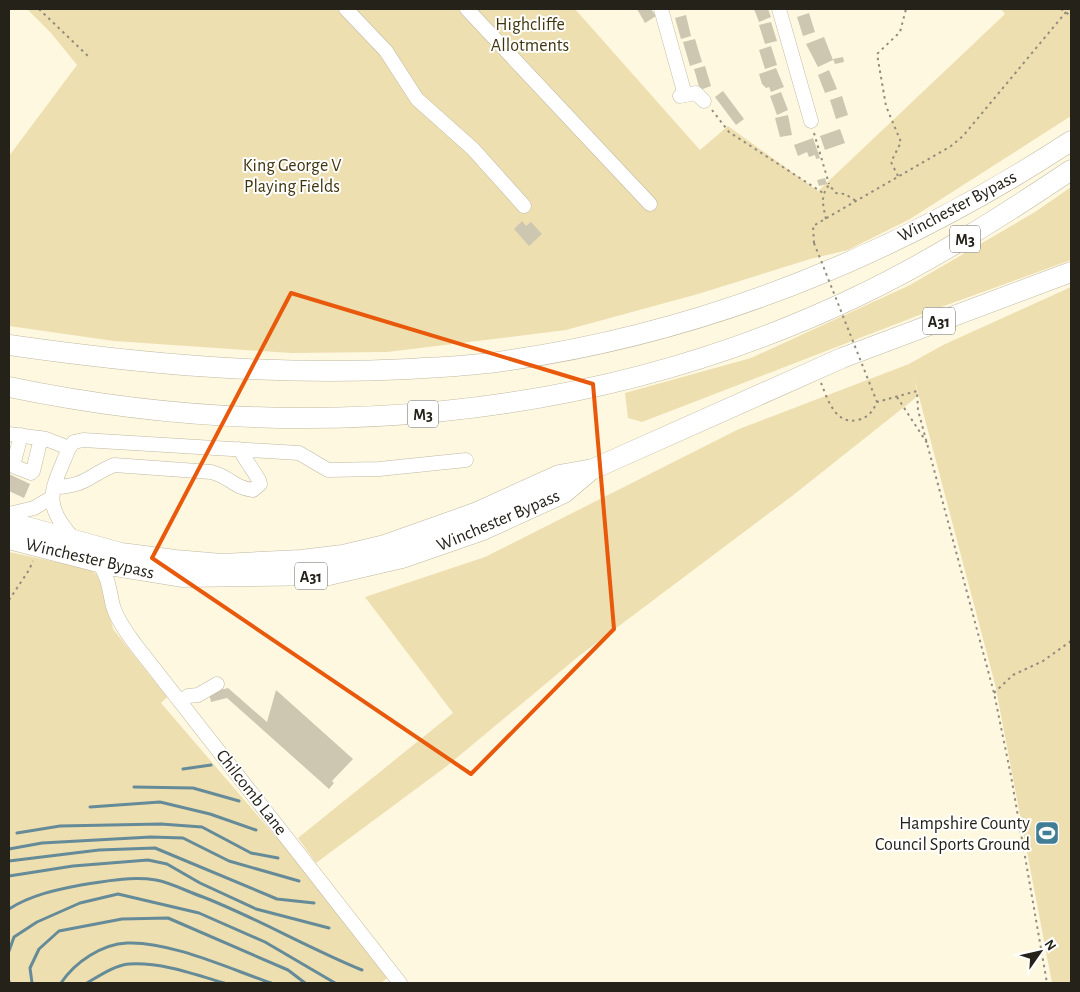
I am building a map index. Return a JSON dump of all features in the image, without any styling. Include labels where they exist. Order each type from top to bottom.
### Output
[{"type":"highway","name":"Winchester Bypass","points":[[9,345],[145,363],[278,371],[346,372],[503,361],[594,345],[706,317],[840,266],[944,216],[1071,141]]},
{"type":"highway","name":"Winchester Bypass","points":[[9,387],[124,406],[210,416],[328,419],[422,414],[527,401],[656,372],[758,339],[854,298],[972,235],[1071,170]]},
{"type":"highway","name":"A31","points":[[593,468],[842,358],[1071,272]]},
{"type":"highway","name":"Winchester Bypass","points":[[9,522],[121,553],[222,564],[301,560],[343,555],[385,545],[475,514],[558,475],[593,468]]},
{"type":"highway","name":"Winchester Bypass","points":[[9,539],[130,570],[182,577],[225,578],[329,575],[402,558],[483,530],[564,493],[593,468]]},
{"type":"street","points":[[346,9],[386,51],[416,99],[473,149],[524,206]]},
{"type":"street","points":[[467,9],[650,204]]},
{"type":"street","points":[[661,9],[682,96],[696,92],[704,101]]},
{"type":"street","points":[[779,9],[811,121]]},
{"type":"street","points":[[42,438],[31,473],[13,466],[15,434],[42,438],[69,448]]},
{"type":"street","points":[[76,540],[55,515],[53,492],[69,448],[74,442],[83,440],[299,453],[328,470],[379,469],[466,460]]},
{"type":"street","points":[[9,514],[34,508],[53,492],[88,481],[100,470],[114,465],[211,472],[226,476],[238,488],[253,490],[258,488],[259,480],[239,449]]},
{"type":"street","name":"Chilcomb Lane","points":[[98,562],[109,581],[112,598],[121,625],[394,981]]},
{"type":"street","points":[[112,598],[119,580],[130,570]]},
{"type":"street","points":[[181,701],[188,696],[198,695],[217,684]]},
{"type":"path","points":[[39,9],[89,57]]},
{"type":"path","points":[[898,176],[891,162],[901,142],[886,106],[877,54],[900,32],[906,9]]},
{"type":"path","points":[[1062,9],[1071,16]]},
{"type":"path","points":[[818,377],[831,407],[838,417],[846,421],[865,418],[872,413],[877,402],[814,242],[813,226],[951,146],[963,136],[1066,12]]},
{"type":"path","points":[[704,101],[729,132],[823,192]]},
{"type":"path","points":[[811,121],[829,185],[836,193],[845,194],[856,201]]},
{"type":"path","points":[[826,219],[822,203],[823,192],[829,185]]},
{"type":"path","points":[[877,402],[917,391],[918,410],[994,692],[1011,776],[1047,983]]},
{"type":"path","points":[[896,397],[929,446]]},
{"type":"path","points":[[9,600],[29,570],[36,546]]},
{"type":"path","points":[[994,692],[1013,675],[1043,661],[1071,641]]},
{"type":"highlighted area","points":[[291,293],[593,384],[614,629],[471,774],[152,558]]},
{"type":"green space","name":"King George V Playing Fields","points":[[27,9],[575,9],[700,150],[728,126],[818,191],[1005,14],[1001,9],[1071,9],[1071,116],[910,219],[848,250],[810,259],[698,294],[566,330],[387,352],[291,353],[114,341],[9,326],[9,156],[77,65],[51,33]]},
{"type":"green space","points":[[1071,187],[1071,260],[922,314],[642,422],[628,418],[625,393],[751,358],[910,285],[1035,212]]},
{"type":"green space","points":[[1071,287],[1071,983],[1052,983],[995,684],[914,378],[918,396],[792,496],[579,656],[447,766],[316,863],[298,838],[453,713],[365,597],[485,557],[739,429],[909,364],[943,345]]},
{"type":"green space","points":[[9,552],[89,569],[102,578],[113,629],[167,697],[161,703],[289,852],[387,978],[381,983],[9,983]]},
{"type":"building","points":[[637,9],[651,9],[656,16],[645,23]]},
{"type":"building","points":[[754,9],[768,9],[771,17],[759,22]]},
{"type":"building","points":[[809,13],[815,32],[803,36],[797,17]]},
{"type":"building","points":[[686,15],[691,36],[681,39],[675,18]]},
{"type":"building","points":[[771,22],[777,41],[765,44],[759,25]]},
{"type":"building","points":[[824,37],[833,60],[818,67],[806,44]]},
{"type":"building","points":[[695,39],[702,62],[690,66],[683,42]]},
{"type":"building","points":[[771,46],[777,65],[765,69],[759,50]]},
{"type":"building","points":[[843,57],[844,62],[835,64],[833,59]]},
{"type":"building","points":[[705,66],[711,86],[700,90],[694,69]]},
{"type":"building","points":[[776,68],[784,87],[771,92],[769,87],[766,88],[762,84],[759,74]]},
{"type":"building","points":[[829,70],[837,89],[825,93],[818,75]]},
{"type":"building","points":[[723,91],[744,119],[736,125],[715,97]]},
{"type":"building","points":[[781,92],[788,110],[777,115],[770,96]]},
{"type":"building","points":[[842,96],[848,115],[836,119],[830,100]]},
{"type":"building","points":[[788,115],[792,135],[780,137],[775,118]]},
{"type":"building","points":[[840,129],[845,143],[825,150],[820,136]]},
{"type":"building","points":[[813,138],[820,158],[816,159],[815,155],[809,157],[807,152],[798,156],[794,145]]},
{"type":"building","points":[[825,178],[827,184],[819,186],[817,180]]},
{"type":"building","points":[[522,221],[526,226],[531,222],[542,234],[529,246],[514,229]]},
{"type":"building","points":[[9,474],[30,484],[24,498],[9,491]]},
{"type":"building","points":[[228,688],[267,722],[276,690],[353,759],[332,781],[334,783],[329,789],[227,698],[211,702],[209,693]]},
{"type":"waterway","points":[[183,769],[211,765]]},
{"type":"waterway","points":[[134,787],[193,788],[239,801]]},
{"type":"waterway","points":[[90,807],[160,802],[210,814],[256,830]]},
{"type":"waterway","points":[[17,833],[60,826],[161,824],[202,827],[251,853],[278,858]]},
{"type":"waterway","points":[[9,849],[42,843],[151,837],[183,838],[229,861],[299,881]]},
{"type":"waterway","points":[[9,861],[99,850],[155,848],[277,899],[314,903]]},
{"type":"waterway","points":[[9,876],[73,866],[148,860],[167,864],[200,883],[256,909],[329,928]]},
{"type":"waterway","points":[[9,909],[35,897],[71,887],[118,879],[162,881],[223,905],[362,970]]},
{"type":"waterway","points":[[9,951],[14,937],[37,922],[80,903],[118,894],[199,913],[265,942],[335,983]]},
{"type":"waterway","points":[[32,983],[30,968],[39,949],[59,931],[122,919],[168,918],[288,970],[305,983]]},
{"type":"waterway","points":[[61,983],[81,961],[108,947],[127,943],[162,946],[181,951],[271,983]]},
{"type":"waterway","points":[[87,983],[118,966],[129,964],[177,969],[224,983]]},
{"type":"place","name":"Hampshire County Council Sports Ground","points":[[1047,833]]},
{"type":"park label","name":"Highcliffe Allotments","points":[[530,34]]}]
